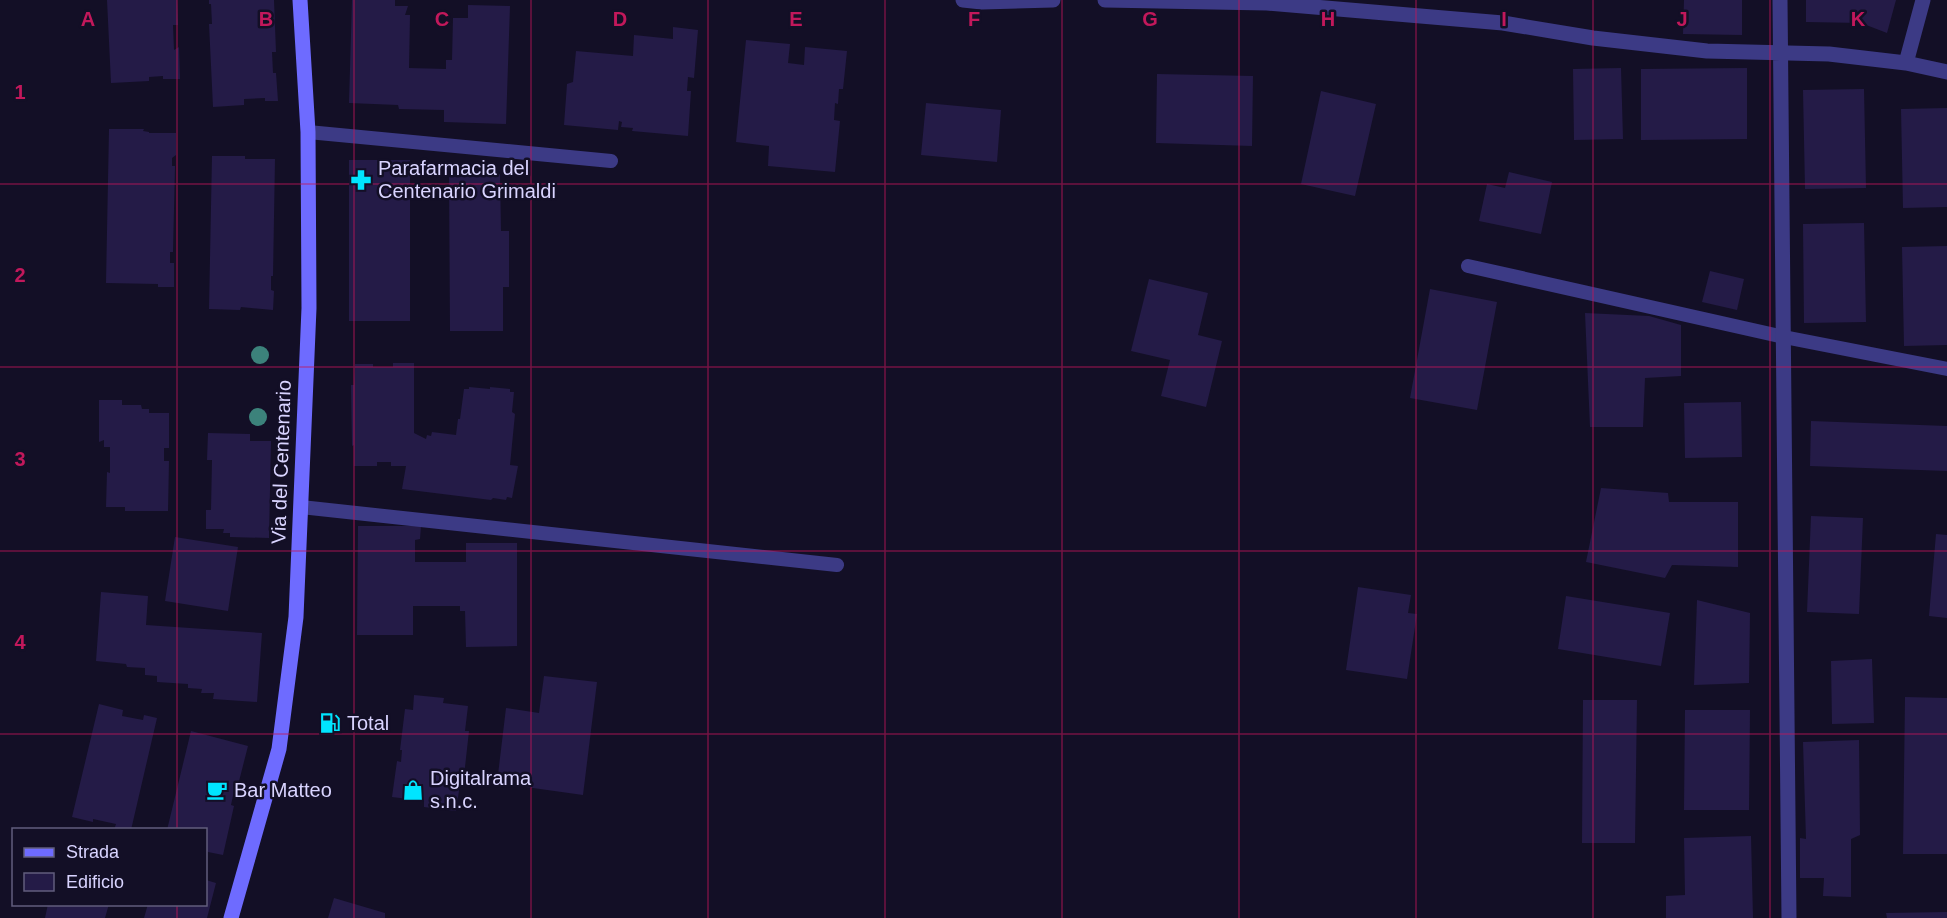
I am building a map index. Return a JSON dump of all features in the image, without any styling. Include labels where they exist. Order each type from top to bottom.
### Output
[{"type":"street","name":"Via del Centenario","points":[[231,918],[279,749],[296,616],[309,308],[308,132],[300,0]]},
{"type":"street","points":[[963,0],[982,2],[1053,0]]},
{"type":"street","points":[[1105,0],[1267,3],[1503,23],[1593,38],[1707,51],[1829,54],[1906,63],[1947,72]]},
{"type":"street","points":[[1780,0],[1789,918]]},
{"type":"street","points":[[1906,63],[1923,0]]},
{"type":"lane","points":[[308,132],[611,161]]},
{"type":"lane","points":[[1468,266],[1784,337],[1947,369]]},
{"type":"lane","points":[[301,507],[837,565]]},
{"type":"building","points":[[107,0],[177,0],[178,25],[173,25],[174,50],[179,47],[180,79],[163,79],[163,76],[149,77],[149,81],[111,83]]},
{"type":"building","points":[[209,0],[274,0],[276,52],[272,52],[278,101],[265,101],[265,98],[244,99],[244,105],[213,107],[209,24],[212,24]]},
{"type":"building","points":[[352,0],[395,0],[395,6],[408,6],[405,15],[410,15],[409,68],[446,69],[446,60],[452,60],[453,18],[468,18],[468,5],[510,6],[506,124],[444,122],[444,110],[399,109],[398,105],[349,103]]},
{"type":"building","points":[[1684,0],[1742,0],[1742,35],[1683,34]]},
{"type":"building","points":[[1806,0],[1896,0],[1887,33],[1861,23],[1806,22]]},
{"type":"building","points":[[673,27],[698,30],[694,78],[688,77],[687,91],[691,91],[688,136],[632,131],[633,128],[621,127],[622,122],[619,121],[618,130],[564,125],[567,84],[573,82],[576,51],[633,56],[634,35],[673,39]]},
{"type":"building","points":[[746,40],[790,44],[788,63],[804,65],[805,47],[847,51],[843,89],[839,89],[838,104],[835,103],[834,120],[840,121],[835,172],[768,166],[769,146],[736,142]]},
{"type":"building","points":[[1621,68],[1623,139],[1574,140],[1573,69]]},
{"type":"building","points":[[1747,68],[1747,139],[1641,140],[1641,69]]},
{"type":"building","points":[[1157,74],[1253,76],[1252,146],[1156,143]]},
{"type":"building","points":[[1864,89],[1866,188],[1805,189],[1803,90]]},
{"type":"building","points":[[1321,91],[1376,104],[1355,196],[1301,184]]},
{"type":"building","points":[[926,103],[1001,110],[997,162],[921,155]]},
{"type":"building","points":[[1947,108],[1947,207],[1903,208],[1901,109]]},
{"type":"building","points":[[109,129],[144,129],[143,131],[149,133],[176,133],[176,155],[172,158],[172,166],[175,166],[173,252],[170,252],[170,263],[174,263],[174,287],[158,287],[158,284],[106,283]]},
{"type":"building","points":[[212,156],[275,159],[273,276],[271,276],[271,290],[274,291],[273,310],[241,307],[240,310],[209,309]]},
{"type":"building","points":[[349,160],[410,160],[410,321],[349,321]]},
{"type":"building","points":[[1509,172],[1552,182],[1541,234],[1479,221],[1487,184],[1505,188]]},
{"type":"building","points":[[449,174],[500,174],[501,231],[509,231],[509,287],[503,287],[503,331],[450,331]]},
{"type":"building","points":[[1864,223],[1866,322],[1804,323],[1803,224]]},
{"type":"building","points":[[1947,246],[1947,345],[1904,346],[1902,247]]},
{"type":"building","points":[[1710,271],[1744,279],[1737,310],[1702,302]]},
{"type":"building","points":[[1149,279],[1208,293],[1198,335],[1222,341],[1206,407],[1161,396],[1170,360],[1131,351]]},
{"type":"building","points":[[1430,289],[1497,302],[1477,410],[1410,398]]},
{"type":"building","points":[[1585,313],[1649,316],[1681,325],[1681,376],[1645,378],[1643,427],[1590,427]]},
{"type":"building","points":[[393,363],[414,363],[414,433],[426,439],[427,435],[431,436],[432,432],[456,435],[464,389],[469,389],[469,387],[490,389],[490,387],[510,389],[510,392],[514,392],[512,412],[515,414],[510,465],[518,466],[512,498],[507,497],[506,500],[493,498],[491,500],[402,489],[406,466],[391,466],[391,462],[377,462],[377,466],[354,466],[351,385],[354,385],[355,364],[393,367]]},
{"type":"building","points":[[99,400],[122,400],[122,405],[141,405],[142,409],[149,409],[149,413],[169,413],[169,448],[164,448],[164,461],[169,461],[168,511],[125,511],[125,507],[106,507],[110,447],[104,447],[104,440],[99,442]]},
{"type":"building","points":[[1741,402],[1742,457],[1685,458],[1684,403]]},
{"type":"building","points":[[1811,421],[1947,426],[1947,471],[1810,466]]},
{"type":"building","points":[[208,433],[250,434],[250,441],[271,441],[269,538],[230,537],[230,533],[223,533],[224,529],[206,529],[206,510],[211,510],[212,460],[207,460]]},
{"type":"building","points":[[1601,488],[1668,493],[1669,502],[1738,502],[1738,567],[1672,565],[1665,578],[1586,562]]},
{"type":"building","points":[[1811,516],[1863,518],[1859,614],[1807,612]]},
{"type":"building","points":[[358,526],[421,526],[420,539],[415,540],[415,562],[466,562],[466,543],[517,543],[517,646],[466,647],[465,611],[460,611],[460,606],[413,606],[413,635],[357,635]]},
{"type":"building","points":[[1936,534],[1947,535],[1947,618],[1929,616]]},
{"type":"building","points":[[175,537],[238,547],[228,611],[165,601]]},
{"type":"building","points":[[1358,587],[1411,595],[1408,613],[1417,614],[1407,679],[1346,670]]},
{"type":"building","points":[[101,592],[148,596],[146,625],[262,633],[257,702],[213,699],[214,693],[201,693],[202,689],[188,688],[188,684],[157,682],[157,676],[145,675],[145,668],[96,661]]},
{"type":"building","points":[[1566,596],[1670,613],[1661,666],[1558,649]]},
{"type":"building","points":[[1697,600],[1750,613],[1749,683],[1694,685]]},
{"type":"building","points":[[1872,659],[1874,723],[1832,724],[1831,661]]},
{"type":"building","points":[[544,676],[597,682],[583,795],[497,783],[506,708],[539,713]]},
{"type":"building","points":[[414,695],[444,698],[443,703],[468,706],[465,731],[469,731],[464,776],[461,777],[456,811],[424,807],[424,801],[392,797],[397,761],[401,762],[402,750],[400,750],[405,709],[413,710]]},
{"type":"building","points":[[1905,697],[1947,698],[1947,854],[1903,854]]},
{"type":"building","points":[[1583,700],[1637,700],[1635,843],[1582,843]]},
{"type":"building","points":[[99,704],[123,710],[122,716],[143,720],[144,715],[157,718],[131,828],[115,828],[116,824],[72,817]]},
{"type":"building","points":[[1685,710],[1750,710],[1749,810],[1684,810]]},
{"type":"building","points":[[191,731],[248,746],[236,793],[234,791],[231,805],[234,806],[223,855],[207,850],[207,828],[167,828]]},
{"type":"building","points":[[1859,740],[1860,835],[1851,839],[1851,897],[1823,896],[1824,878],[1800,878],[1800,838],[1806,839],[1803,742]]},
{"type":"building","points":[[1751,836],[1753,918],[1666,918],[1666,896],[1685,895],[1684,838]]},
{"type":"building","points":[[207,880],[216,883],[207,918],[144,918],[147,906],[207,906]]},
{"type":"building","points":[[334,898],[385,913],[385,918],[328,918]]},
{"type":"building","points":[[48,906],[108,906],[105,918],[45,918]]},
{"type":"building","points":[[1947,912],[1947,918],[1887,918],[1886,913]]},
{"type":"place","name":"Parafarmacia del Centenario Grimaldi","points":[[361,180]]},
{"type":"place","name":"Total","points":[[330,723]]},
{"type":"place","name":"Bar Matteo","points":[[217,790]]},
{"type":"place","name":"Digitalrama s.n.c.","points":[[413,790]]}]
